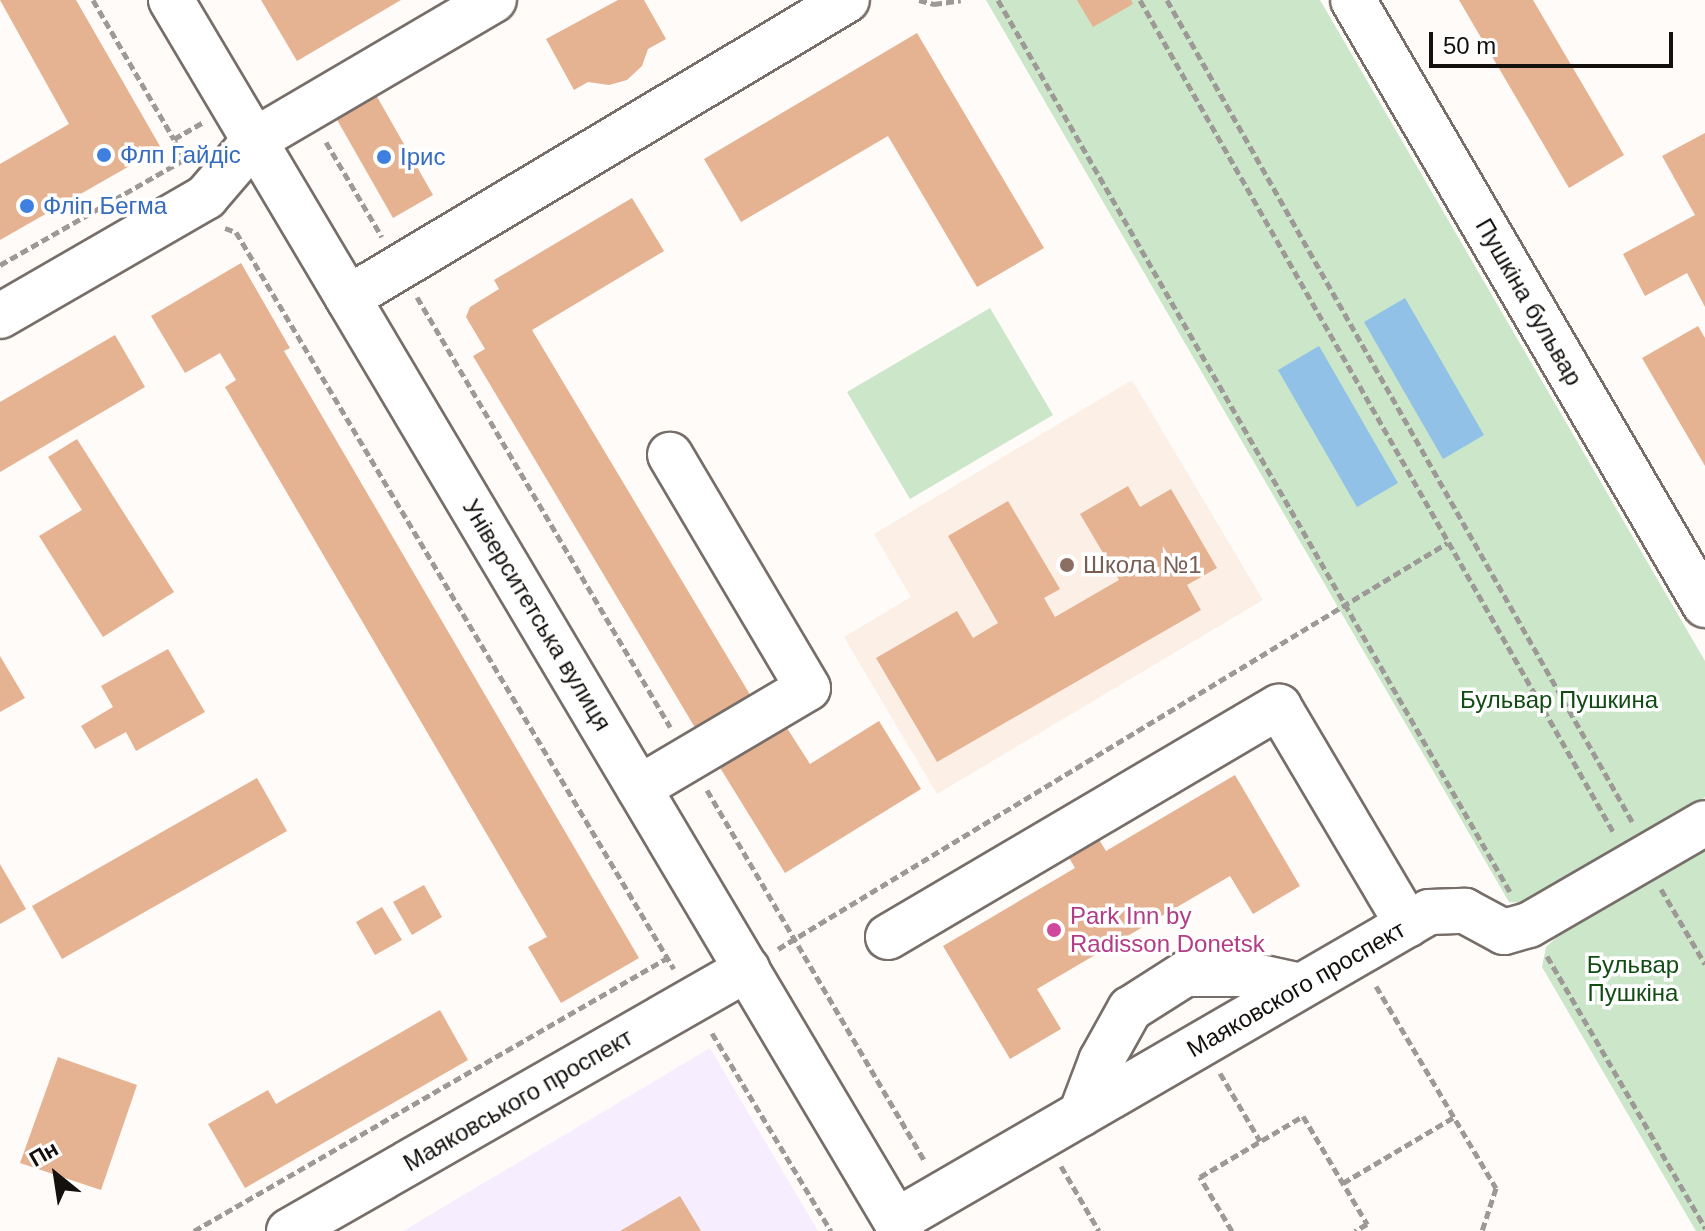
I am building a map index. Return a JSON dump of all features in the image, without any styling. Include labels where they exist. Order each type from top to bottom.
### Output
[{"type":"street","name":"Університетська вулиця","points":[[171,0],[899,1226]]},
{"type":"street","points":[[0,316],[206,197],[255,140],[494,0]]},
{"type":"street","points":[[348,298],[847,0]]},
{"type":"street","name":"Пушкіна бульвар","points":[[1353,0],[1705,605]]},
{"type":"street","points":[[639,788],[808,688],[670,455]]},
{"type":"street","points":[[888,937],[1279,707],[1408,925]]},
{"type":"street","name":"Маяковского проспект","points":[[899,1226],[944,1193],[1429,912],[1465,911],[1504,932],[1529,925],[1705,823]]},
{"type":"street","name":"Маяковського проспект","points":[[289,1231],[747,969]]},
{"type":"street","points":[[1081,1114],[1101,1061],[1130,1009],[1185,974],[1246,974],[1301,986]]},
{"type":"path","points":[[93,0],[174,139]]},
{"type":"path","points":[[919,0],[934,4],[961,0]]},
{"type":"path","points":[[998,0],[1705,1228]]},
{"type":"path","points":[[1140,0],[1611,831],[1643,858]]},
{"type":"path","points":[[1167,0],[1632,818],[1643,858],[1705,964]]},
{"type":"path","points":[[307,109],[944,1193]]},
{"type":"path","points":[[222,227],[236,232],[831,1231]]},
{"type":"path","points":[[747,969],[1447,543]]},
{"type":"path","points":[[1357,954],[1496,1188],[1482,1231]]},
{"type":"path","points":[[194,1231],[667,958]]},
{"type":"path","points":[[1203,1044],[1260,1141]]},
{"type":"path","points":[[1232,1231],[1200,1177],[1303,1116],[1367,1224],[1355,1231]]},
{"type":"path","points":[[1343,1183],[1454,1117]]},
{"type":"path","points":[[1043,1136],[1099,1231]]},
{"type":"shaded area","name":"Школа №1","points":[[1132,380],[1263,600],[937,794],[844,637],[911,597],[874,534]]},
{"type":"shaded area","points":[[710,1048],[818,1231],[403,1231]]},
{"type":"green space","name":"Бульвар Пушкина","points":[[986,0],[1320,0],[1705,661],[1705,797],[1523,903],[1509,902]]},
{"type":"green space","points":[[990,308],[1053,415],[910,499],[847,392]]},
{"type":"green space","name":"Бульвар Пушкіна","points":[[1705,851],[1705,1231],[1696,1231],[1542,967],[1546,947],[1558,936]]},
{"type":"water","points":[[1405,298],[1484,435],[1443,459],[1364,322]]},
{"type":"water","points":[[1319,346],[1398,483],[1357,507],[1278,370]]},
{"type":"building","points":[[0,0],[76,0],[161,148],[0,240],[0,164],[69,124]]},
{"type":"building","points":[[261,0],[401,0],[297,61]]},
{"type":"building","points":[[618,0],[644,0],[666,39],[648,49],[642,66],[627,80],[609,85],[588,82],[574,90],[546,39]]},
{"type":"building","points":[[1077,0],[1131,0],[1133,4],[1093,27]]},
{"type":"building","points":[[1459,0],[1533,0],[1624,155],[1569,188]]},
{"type":"building","points":[[917,33],[1044,248],[977,287],[888,136],[741,222],[704,159]]},
{"type":"building","name":"Ірис","points":[[376,95],[433,195],[393,218],[336,118]]},
{"type":"building","points":[[1705,133],[1705,307],[1687,273],[1645,296],[1623,254],[1695,215],[1662,156]]},
{"type":"building","points":[[632,198],[664,251],[532,330],[758,708],[703,741],[473,356],[485,349],[466,317],[470,307],[499,289],[494,280]]},
{"type":"building","points":[[241,263],[290,348],[284,351],[639,958],[561,1003],[528,947],[547,937],[225,387],[236,380],[220,353],[185,373],[151,316]]},
{"type":"building","points":[[1698,326],[1705,338],[1705,466],[1642,358]]},
{"type":"building","points":[[115,335],[145,387],[0,472],[0,402]]},
{"type":"building","points":[[77,439],[174,592],[103,637],[39,536],[82,510],[48,457]]},
{"type":"building","points":[[1128,486],[1140,507],[1171,489],[1217,568],[1187,585],[1201,610],[937,762],[876,658],[957,611],[973,638],[998,623],[948,536],[1008,501],[1060,589],[1044,598],[1055,617],[1119,580],[1080,514]]},
{"type":"building","points":[[168,649],[205,712],[136,751],[126,732],[95,749],[81,726],[113,707],[101,686]]},
{"type":"building","points":[[0,656],[25,698],[0,712]]},
{"type":"building","points":[[879,721],[921,789],[785,873],[719,766],[785,725],[810,764]]},
{"type":"building","name":"Park Inn by Radisson Donetsk","points":[[1235,775],[1300,886],[1253,914],[1230,876],[1037,989],[1061,1029],[1010,1059],[943,946],[1075,868],[1068,856],[1098,838],[1106,851]]},
{"type":"building","points":[[257,778],[287,831],[62,959],[32,906]]},
{"type":"building","points":[[0,864],[26,909],[0,924]]},
{"type":"building","points":[[424,885],[442,917],[412,935],[393,902]]},
{"type":"building","points":[[382,907],[402,940],[375,955],[356,922]]},
{"type":"building","points":[[440,1010],[468,1060],[245,1188],[208,1124],[268,1090],[276,1104]]},
{"type":"building","points":[[58,1057],[137,1085],[101,1190],[20,1163]]},
{"type":"building","points":[[680,1196],[701,1231],[620,1231]]},
{"type":"place","name":"Флп Гайдіс","points":[[104,155]]},
{"type":"place","name":"Ірис","points":[[384,157]]},
{"type":"place","name":"Фліп Бегма","points":[[27,206]]},
{"type":"place","name":"Школа №1","points":[[1067,565]]},
{"type":"place","name":"Park Inn by Radisson Donetsk","points":[[1054,930]]}]
